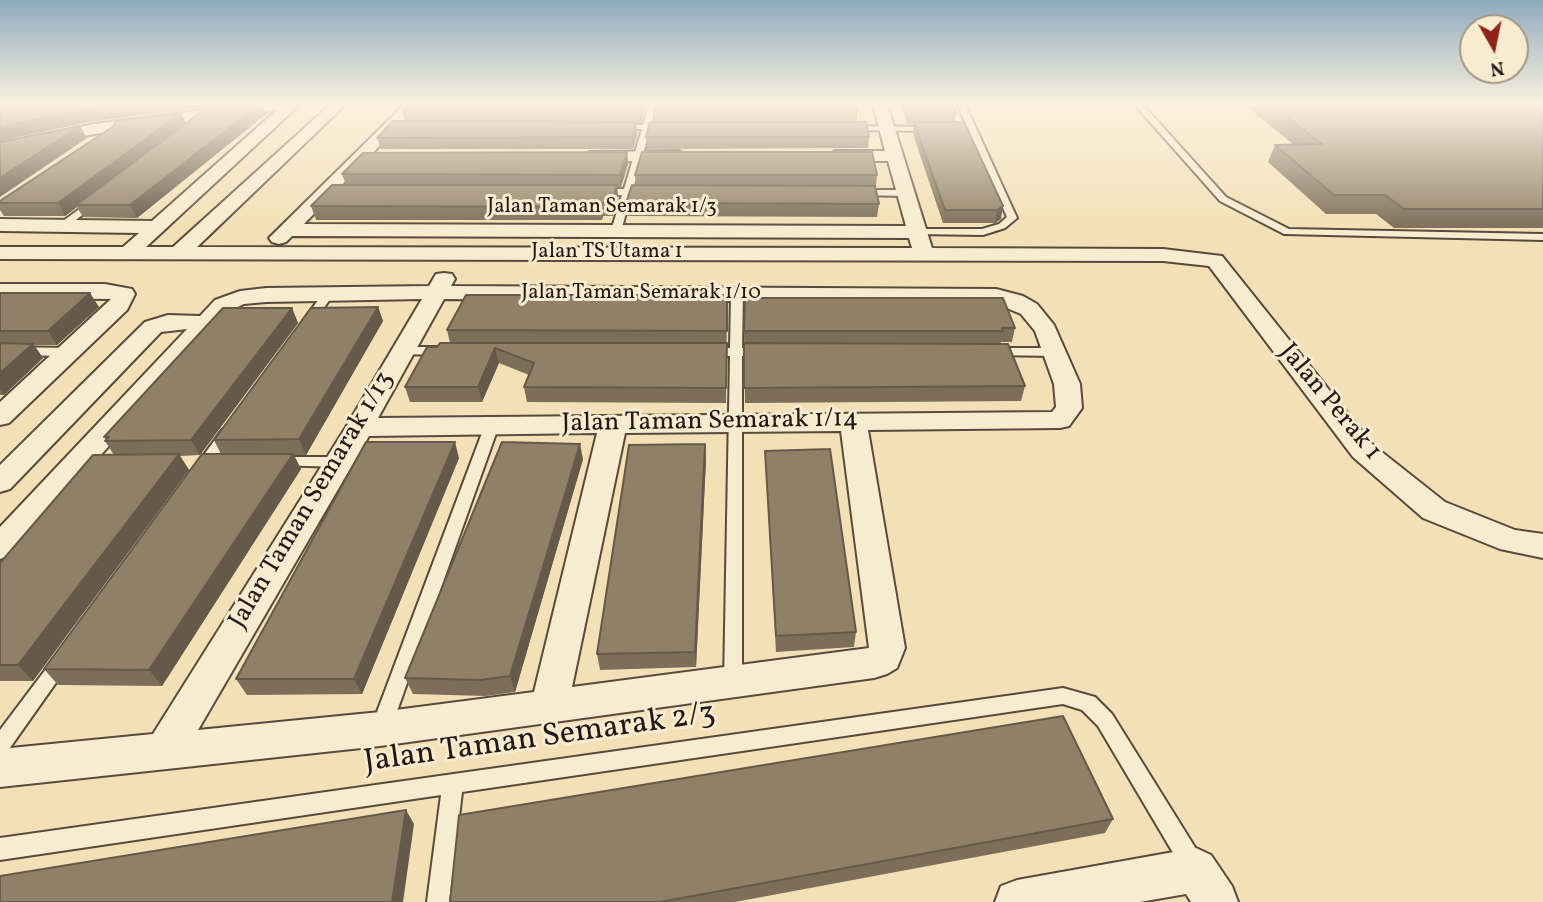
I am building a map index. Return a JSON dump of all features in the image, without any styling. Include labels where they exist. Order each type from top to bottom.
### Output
[{"type":"street","points":[[4,150],[23,146]]},
{"type":"street","points":[[128,253],[244,146]]},
{"type":"street","points":[[177,254],[294,146]]},
{"type":"street","points":[[264,253],[286,230],[332,192],[360,157],[374,146]]},
{"type":"street","points":[[892,146],[924,255]]},
{"type":"street","points":[[570,157],[694,156]]},
{"type":"street","points":[[815,156],[895,156]]},
{"type":"street","points":[[360,157],[388,157]]},
{"type":"street","points":[[0,225],[156,227]]},
{"type":"street","name":"Jalan Taman Semarak 1/3","points":[[286,230],[918,232]]},
{"type":"street","name":"Jalan Taman Semarak 1/13","points":[[164,750],[339,463],[460,252]]},
{"type":"street","name":"Jalan TS Utama 1","points":[[0,253],[1163,255],[1215,260]]},
{"type":"street","name":"Jalan Perak 1","points":[[1215,260],[1363,451],[1434,510],[1511,541],[1543,546]]},
{"type":"street","points":[[0,290],[105,291],[124,294],[119,305],[72,352],[0,417]]},
{"type":"street","name":"Jalan Taman Semarak 1/10","points":[[0,547],[89,463],[223,305],[240,298],[266,295],[436,292],[996,296],[1015,301],[1029,309],[1046,330],[1054,352]]},
{"type":"street","points":[[0,482],[153,327],[168,322],[206,323]]},
{"type":"street","name":"Jalan Taman Semarak 1/14","points":[[360,427],[1060,420],[1069,408],[1067,384],[1054,352]]},
{"type":"street","points":[[0,768],[380,729],[874,663],[884,657],[887,648],[853,422]]},
{"type":"street","points":[[549,708],[613,425]]},
{"type":"street","points":[[1017,902],[1206,886]]},
{"type":"lane","points":[[616,231],[643,146]]},
{"type":"lane","points":[[918,232],[983,232],[1002,226],[1012,218],[981,146]]},
{"type":"lane","points":[[1176,146],[1223,199],[1287,232],[1543,237]]},
{"type":"lane","points":[[587,192],[656,192]]},
{"type":"lane","points":[[850,192],[906,193]]},
{"type":"lane","points":[[62,226],[105,194]]},
{"type":"lane","points":[[295,339],[328,294]]},
{"type":"lane","points":[[733,682],[738,423],[737,294]]},
{"type":"lane","points":[[0,351],[72,352]]},
{"type":"lane","points":[[401,351],[455,351]]},
{"type":"lane","points":[[698,352],[780,352]]},
{"type":"lane","points":[[986,352],[1054,352]]},
{"type":"lane","points":[[189,484],[238,417]]},
{"type":"lane","points":[[380,729],[492,425]]},
{"type":"lane","points":[[259,462],[339,463]]},
{"type":"lane","points":[[0,746],[71,648]]},
{"type":"lane","name":"Jalan Taman Semarak 2/3","points":[[0,849],[1063,696],[1088,703],[1105,720],[1206,886]]},
{"type":"lane","points":[[438,902],[453,784]]},
{"type":"building","points":[[0,146],[49,146],[0,178]]},
{"type":"building","points":[[83,146],[136,146],[58,203],[0,201]]},
{"type":"building","points":[[155,146],[206,146],[130,205],[76,205]]},
{"type":"building","points":[[922,146],[975,146],[1003,206],[997,210],[945,210]]},
{"type":"building","points":[[1276,146],[1543,146],[1543,209],[1404,209],[1385,195],[1334,195]]},
{"type":"building","points":[[627,152],[620,175],[342,174],[363,153]]},
{"type":"building","points":[[642,152],[872,152],[877,175],[635,175]]},
{"type":"building","points":[[332,185],[617,185],[611,203],[601,203],[600,207],[311,206]]},
{"type":"building","points":[[632,185],[875,186],[879,204],[626,203]]},
{"type":"building","points":[[0,293],[90,293],[48,331],[0,331]]},
{"type":"building","points":[[466,295],[723,295],[723,298],[727,298],[727,331],[447,330]]},
{"type":"building","points":[[745,298],[1003,298],[1015,328],[1002,328],[1003,331],[744,331]]},
{"type":"building","points":[[378,307],[299,439],[214,440],[311,308]]},
{"type":"building","points":[[223,308],[292,308],[191,440],[105,441],[109,437],[104,437]]},
{"type":"building","points":[[0,343],[33,344],[0,373]]},
{"type":"building","points":[[440,343],[727,343],[726,388],[524,387],[534,363],[495,348],[478,387],[405,387],[427,347],[437,347]]},
{"type":"building","points":[[744,343],[1008,344],[1025,386],[744,388]]},
{"type":"building","points":[[366,442],[455,442],[354,679],[236,679]]},
{"type":"building","points":[[502,442],[580,444],[510,676],[480,680],[405,678]]},
{"type":"building","points":[[705,444],[695,652],[597,654],[629,445]]},
{"type":"building","points":[[830,449],[856,632],[776,636],[765,451]]},
{"type":"building","points":[[179,454],[18,665],[0,665],[0,563],[93,455]]},
{"type":"building","points":[[202,454],[293,454],[149,670],[44,669]]},
{"type":"building","points":[[1063,716],[1113,819],[660,902],[450,902],[459,815]]},
{"type":"building","points":[[406,810],[392,902],[0,902],[0,876]]}]
